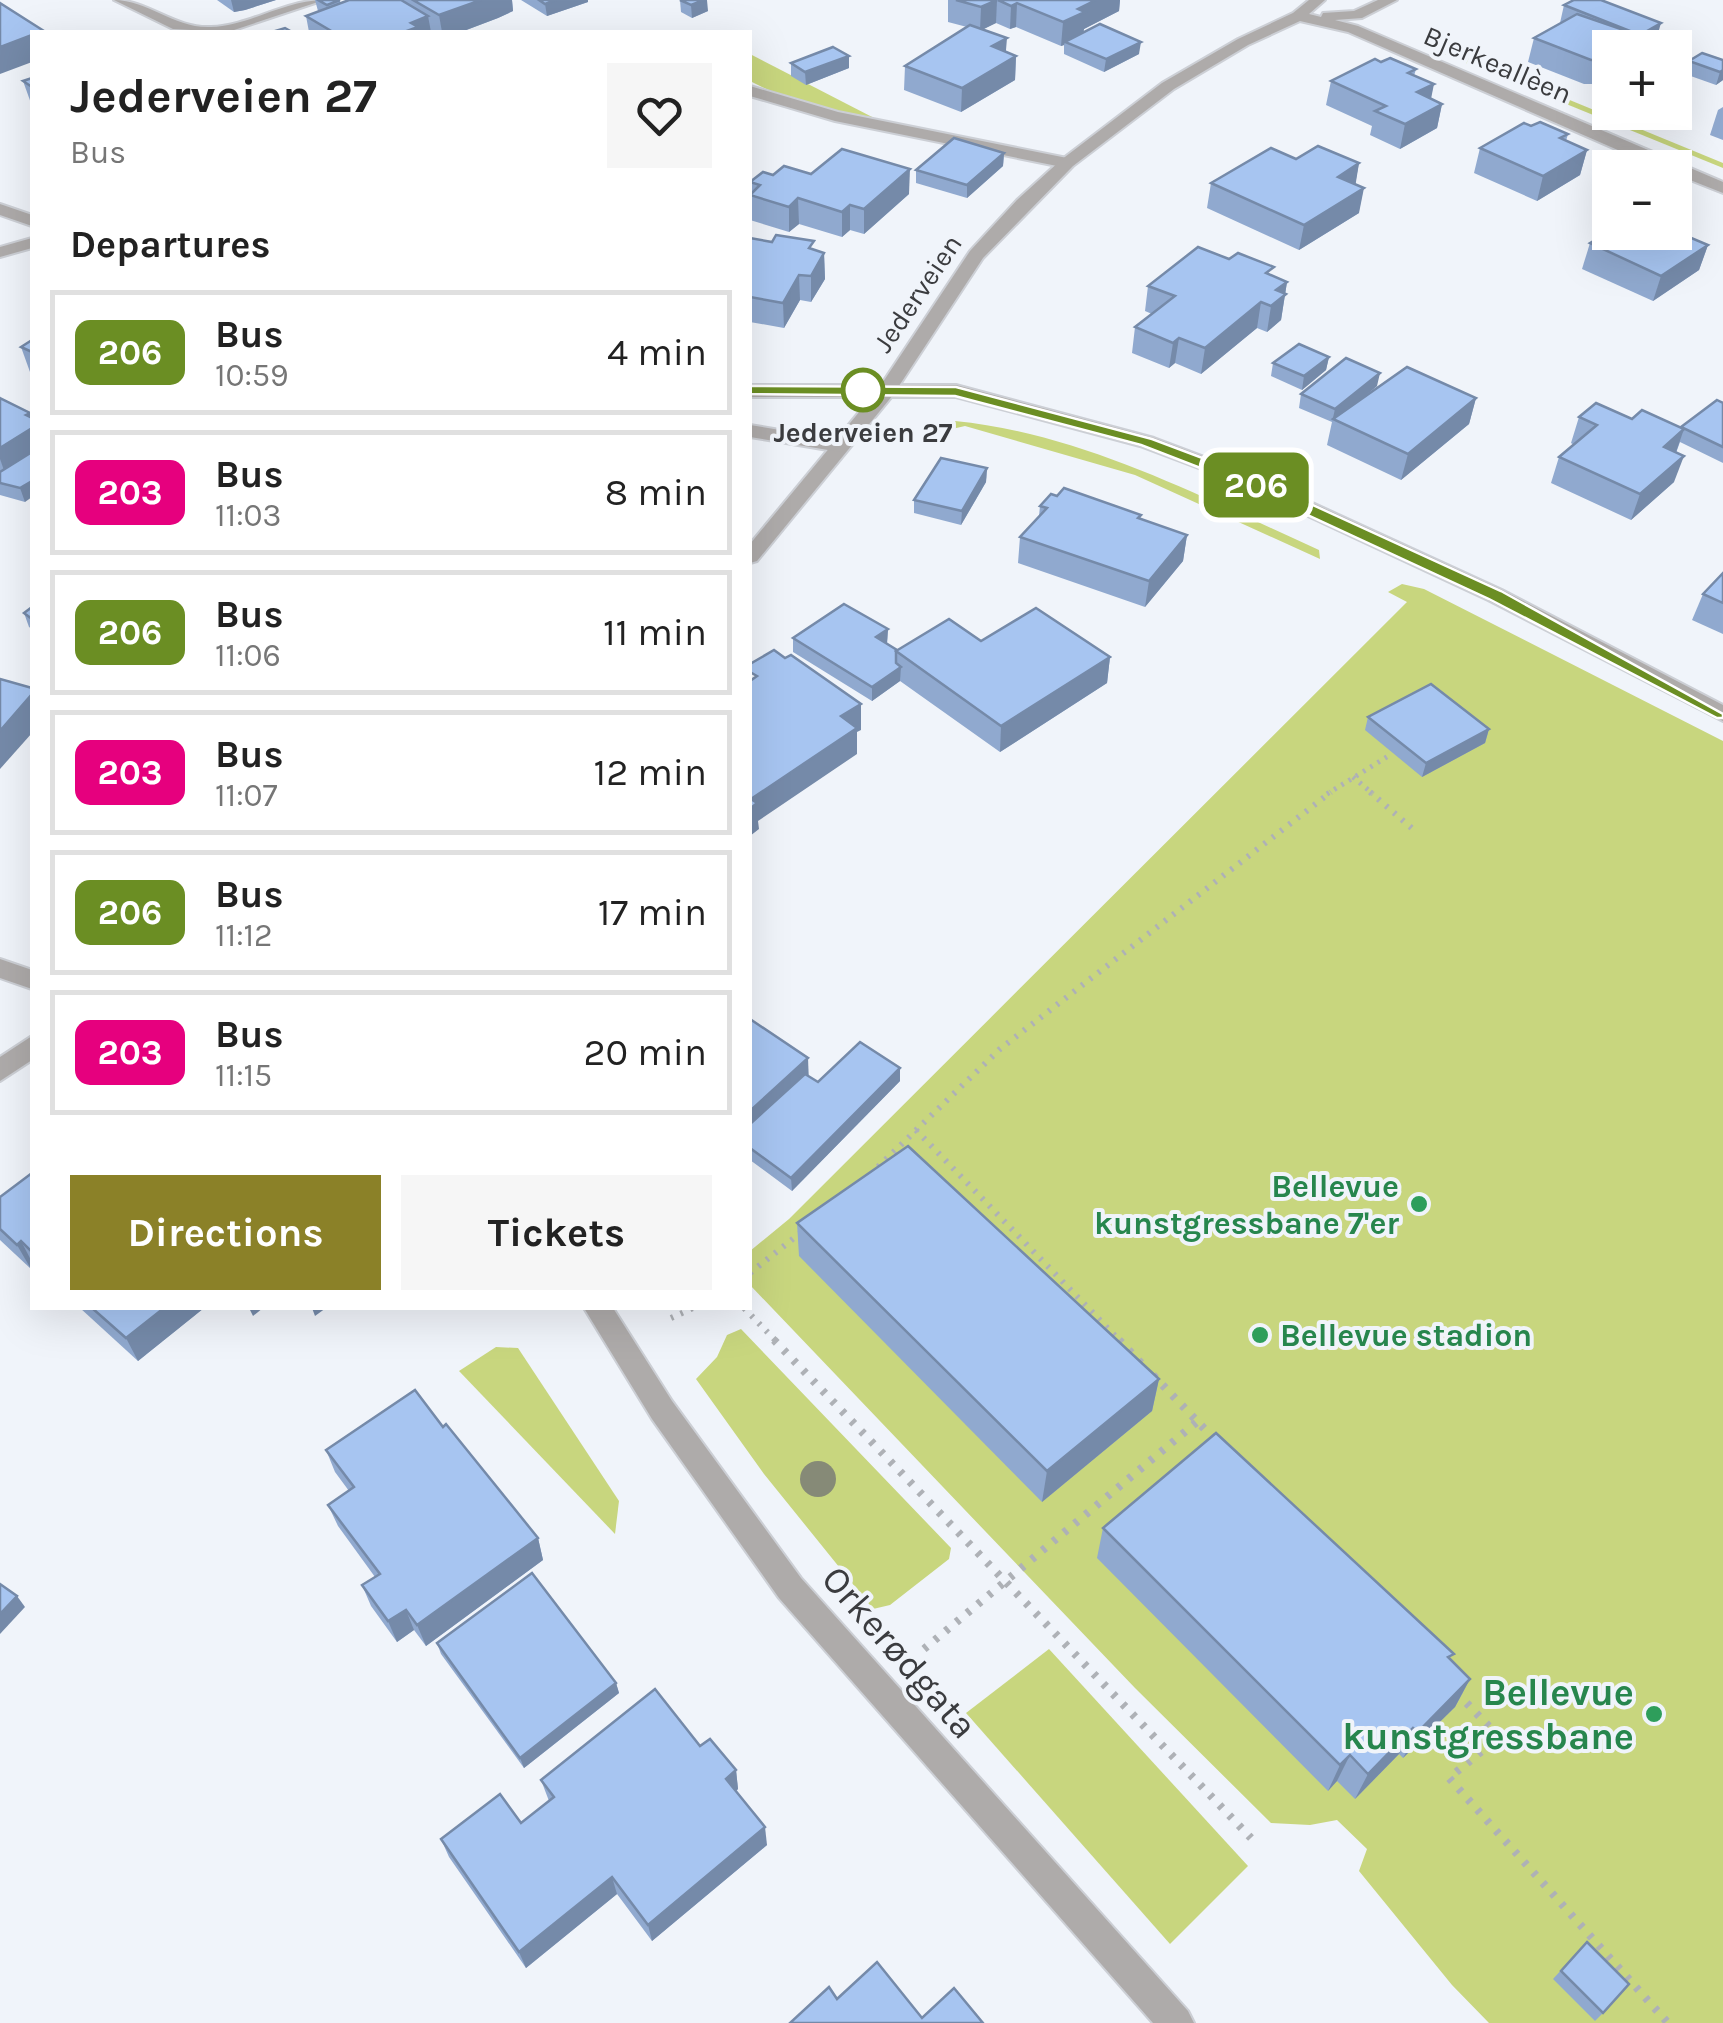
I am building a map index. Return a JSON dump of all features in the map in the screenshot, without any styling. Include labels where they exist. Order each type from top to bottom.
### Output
[{"type":"street","points":[[122,0],[145,13],[197,30]]},
{"type":"street","points":[[220,30],[317,0]]},
{"type":"street","name":"Jederveien","points":[[752,556],[886,391],[976,255],[1067,163],[1168,86],[1298,16],[1318,0]]},
{"type":"street","points":[[1298,16],[1358,15],[1390,0]]},
{"type":"street","name":"Bjerkeallèen","points":[[1298,16],[1353,29],[1633,150]]},
{"type":"street","points":[[752,92],[835,116],[1067,163]]},
{"type":"street","name":"Bjerkeallèen","points":[[1692,175],[1723,188]]},
{"type":"street","points":[[0,209],[30,220]]},
{"type":"street","points":[[0,252],[30,244]]},
{"type":"street","points":[[752,390],[956,392],[1147,442],[1240,478],[1495,595],[1723,714]]},
{"type":"street","points":[[752,431],[840,446]]},
{"type":"street","points":[[0,968],[30,979]]},
{"type":"street","points":[[0,1072],[30,1048]]},
{"type":"street","name":"Orkerødgata","points":[[599,1310],[662,1410],[790,1588],[1176,2023]]},
{"type":"path","points":[[866,1178],[1000,1048],[1252,850],[1390,755]]},
{"type":"path","points":[[1353,777],[1415,831]]},
{"type":"path","points":[[916,1130],[1225,1450]]},
{"type":"path","points":[[752,1271],[805,1229]]},
{"type":"path","points":[[746,1310],[1252,1838]]},
{"type":"path","points":[[877,1689],[1198,1421]]},
{"type":"path","points":[[1444,1680],[1499,1737],[1449,1778],[1668,2023]]},
{"type":"green space","points":[[1450,51],[1592,109],[1592,114],[1444,54]]},
{"type":"green space","points":[[752,55],[876,119],[828,109],[752,82]]},
{"type":"green space","points":[[1630,130],[1643,130],[1691,150],[1679,150]]},
{"type":"green space","points":[[1692,150],[1723,163],[1723,168],[1692,155]]},
{"type":"green space","points":[[955,421],[1050,439],[1142,471],[1319,550],[1320,559],[1135,475],[965,426],[939,432]]},
{"type":"green space","name":"Bellevue stadion","points":[[1402,584],[1424,589],[1723,741],[1723,2023],[1489,2023],[1452,1985],[1359,1871],[1367,1849],[1337,1820],[1310,1825],[1271,1823],[1135,1688],[752,1287],[752,1249],[789,1219],[1407,602],[1388,592]]},
{"type":"green space","points":[[741,1329],[951,1548],[949,1559],[890,1605],[873,1609],[764,1474],[696,1379],[717,1357],[727,1335]]},
{"type":"green space","points":[[496,1347],[518,1348],[619,1501],[615,1534],[459,1371]]},
{"type":"green space","points":[[1049,1649],[1248,1866],[1170,1944],[966,1713]]},
{"type":"building","points":[[349,0],[401,0],[428,16],[411,23],[418,27],[410,30],[330,30],[306,16]]},
{"type":"building","points":[[413,0],[481,0],[439,15]]},
{"type":"building","points":[[956,0],[997,0],[981,7]]},
{"type":"building","points":[[998,0],[1096,0],[1078,9],[1085,12],[1063,22],[1017,3],[1011,6]]},
{"type":"building","points":[[1574,0],[1601,0],[1661,23],[1649,30],[1627,30],[1564,5]]},
{"type":"building","points":[[0,3],[42,30],[30,30],[30,36],[0,47]]},
{"type":"building","points":[[1577,14],[1624,30],[1592,30],[1592,60],[1534,38]]},
{"type":"building","points":[[1100,24],[1141,42],[1106,59],[1065,42]]},
{"type":"building","points":[[970,25],[1007,38],[992,46],[1016,56],[962,88],[905,66]]},
{"type":"building","points":[[833,47],[849,56],[805,72],[791,63]]},
{"type":"building","points":[[1702,53],[1723,60],[1723,70],[1720,72],[1692,59]]},
{"type":"building","points":[[1390,58],[1416,69],[1408,73],[1434,84],[1417,92],[1442,104],[1405,124],[1375,111],[1386,106],[1331,81],[1375,59],[1381,62]]},
{"type":"building","points":[[1540,122],[1568,134],[1560,138],[1587,150],[1543,176],[1480,148],[1524,123],[1531,126]]},
{"type":"building","points":[[954,138],[1004,153],[967,185],[916,170]]},
{"type":"building","points":[[1318,146],[1359,163],[1338,177],[1364,188],[1304,225],[1211,183],[1271,148],[1296,159]]},
{"type":"building","points":[[842,149],[910,169],[864,209],[850,205],[842,212],[798,198],[789,207],[752,196],[760,185],[752,180],[763,172],[773,175],[784,166],[811,174]]},
{"type":"building","points":[[776,235],[814,241],[809,248],[824,253],[811,276],[799,275],[783,303],[752,297],[752,238],[772,242]]},
{"type":"building","points":[[1692,238],[1708,245],[1661,276],[1605,250],[1692,250]]},
{"type":"building","points":[[1198,247],[1229,259],[1238,253],[1274,267],[1266,273],[1287,282],[1276,290],[1286,294],[1271,306],[1261,302],[1205,348],[1179,338],[1173,343],[1135,327],[1175,296],[1148,286]]},
{"type":"building","points":[[1299,344],[1329,357],[1304,376],[1273,363]]},
{"type":"building","points":[[1346,358],[1380,373],[1335,409],[1301,394]]},
{"type":"building","points":[[1407,367],[1476,398],[1408,454],[1333,419]]},
{"type":"building","points":[[0,398],[30,413],[26,415],[30,417],[30,429],[0,448]]},
{"type":"building","points":[[1717,400],[1723,403],[1723,447],[1681,427]]},
{"type":"building","points":[[1596,403],[1632,419],[1642,410],[1684,429],[1664,447],[1684,456],[1640,494],[1559,457],[1597,425],[1579,417]]},
{"type":"building","points":[[30,453],[30,482],[20,488],[0,483],[0,472]]},
{"type":"building","points":[[941,458],[987,468],[962,511],[914,500]]},
{"type":"building","points":[[1064,488],[1187,535],[1149,581],[1020,537],[1047,508],[1040,506]]},
{"type":"building","points":[[1723,573],[1723,603],[1703,594]]},
{"type":"building","points":[[844,604],[888,629],[876,637],[897,650],[896,663],[901,667],[872,687],[793,638]]},
{"type":"building","points":[[1036,608],[1110,657],[1001,726],[896,651],[949,619],[981,641]]},
{"type":"building","points":[[774,650],[785,658],[791,655],[861,704],[841,716],[857,728],[752,798],[752,680],[757,676],[752,673],[752,663]]},
{"type":"building","points":[[0,679],[30,687],[30,696],[0,731]]},
{"type":"building","points":[[1431,684],[1489,729],[1426,763],[1368,717]]},
{"type":"building","points":[[752,1020],[808,1058],[752,1109]]},
{"type":"building","points":[[860,1042],[900,1068],[791,1178],[752,1149],[752,1122],[805,1074],[818,1082]]},
{"type":"building","points":[[908,1146],[1159,1379],[1047,1471],[797,1223]]},
{"type":"building","points":[[30,1174],[30,1250],[21,1241],[17,1245],[0,1229],[0,1197]]},
{"type":"building","points":[[94,1310],[161,1310],[126,1338]]},
{"type":"building","points":[[415,1390],[538,1538],[417,1625],[406,1610],[388,1621],[362,1585],[380,1574],[328,1505],[354,1487],[326,1450]]},
{"type":"building","points":[[1216,1433],[1454,1654],[1448,1657],[1470,1679],[1418,1732],[1413,1728],[1368,1774],[1350,1755],[1340,1765],[1103,1528]]},
{"type":"building","points":[[532,1573],[616,1683],[520,1758],[437,1643]]},
{"type":"building","points":[[0,1584],[17,1596],[0,1614]]},
{"type":"building","points":[[655,1689],[700,1746],[710,1739],[736,1770],[726,1779],[765,1827],[648,1925],[612,1877],[519,1952],[441,1839],[500,1794],[521,1823],[554,1797],[541,1780]]},
{"type":"building","points":[[1587,1942],[1629,1984],[1603,2013],[1561,1971]]},
{"type":"building","points":[[877,1962],[922,2018],[954,1988],[983,2023],[790,2023],[829,1987],[837,1999]]},
{"type":"bus line","name":"206","points":[[752,391],[956,392],[1147,442],[1240,478],[1495,595],[1723,714]]},
{"type":"place","name":"Jederveien 27","points":[[863,390]]},
{"type":"place","name":"Bellevue kunstgressbane 7'er","points":[[1419,1204]]},
{"type":"place","name":"Bellevue stadion","points":[[1260,1335]]},
{"type":"place","name":"Bellevue kunstgressbane","points":[[1654,1714]]}]
